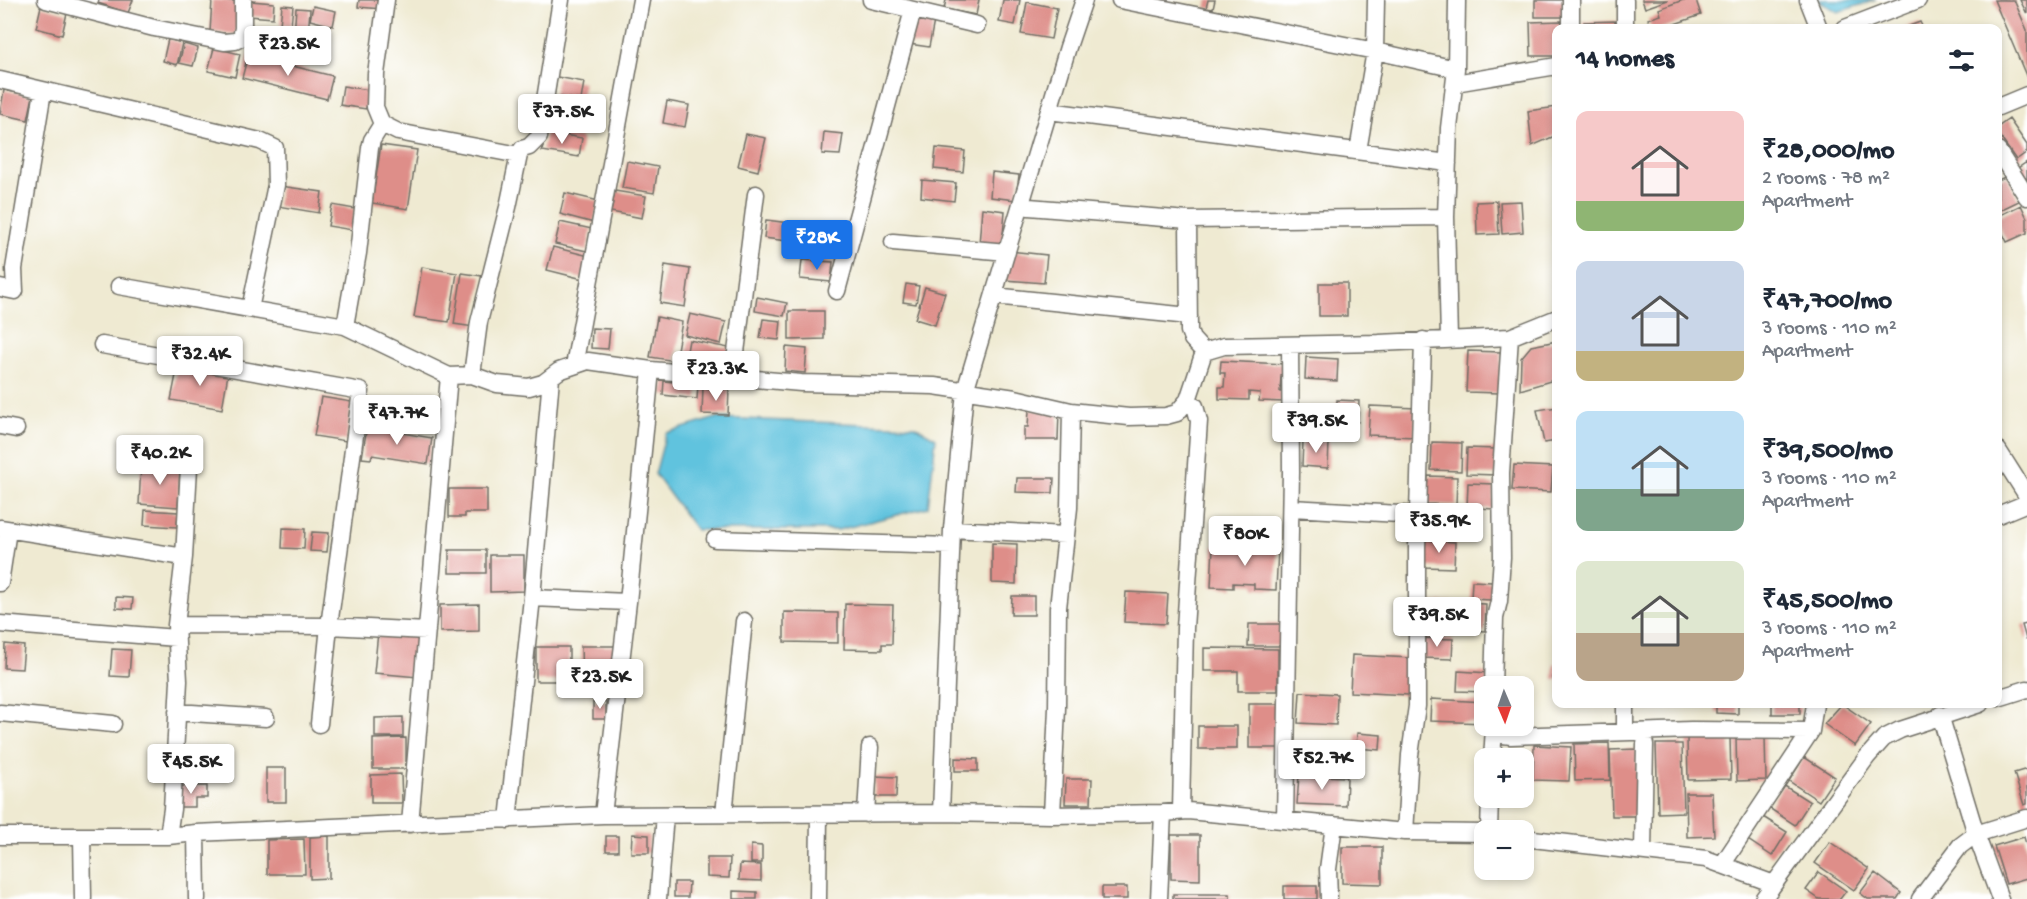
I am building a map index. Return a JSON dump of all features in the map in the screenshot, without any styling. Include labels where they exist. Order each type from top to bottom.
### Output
[{"type":"street","points":[[46,0],[154,28],[224,42],[241,38],[243,0]]},
{"type":"street","points":[[386,0],[375,96],[375,107],[382,124],[398,132],[519,155]]},
{"type":"street","points":[[472,375],[479,322],[519,155],[522,149],[529,147],[539,137],[561,0]]},
{"type":"street","points":[[574,366],[641,0]]},
{"type":"street","points":[[871,0],[977,25]]},
{"type":"street","points":[[941,813],[951,538],[965,391],[1084,0]]},
{"type":"street","points":[[1120,0],[1375,51],[1456,76],[1552,66]]},
{"type":"street","points":[[1358,151],[1375,51],[1376,0]]},
{"type":"street","points":[[1449,339],[1446,217],[1448,163],[1456,76],[1457,0]]},
{"type":"street","points":[[1571,0],[1571,24]]},
{"type":"street","points":[[1625,0],[1625,24]]},
{"type":"street","points":[[1808,0],[1817,24]]},
{"type":"street","points":[[1872,24],[1918,0]]},
{"type":"street","points":[[837,291],[913,10]]},
{"type":"street","points":[[0,80],[260,141],[275,148],[276,185],[250,309]]},
{"type":"street","points":[[0,288],[15,291],[14,269],[43,91]]},
{"type":"street","points":[[2002,105],[2027,95]]},
{"type":"street","points":[[1049,111],[1448,163]]},
{"type":"street","points":[[345,326],[358,253],[370,148],[382,124]]},
{"type":"street","points":[[2002,157],[2027,197]]},
{"type":"street","points":[[733,376],[756,194]]},
{"type":"street","points":[[1022,205],[1188,220],[1446,217]]},
{"type":"street","points":[[1188,220],[1189,316],[1192,339],[1204,352]]},
{"type":"street","points":[[893,242],[1007,252]]},
{"type":"street","points":[[119,285],[345,326],[449,376],[472,375],[497,384],[529,387],[543,383],[559,371],[588,361],[651,370],[801,383],[934,386],[1015,398],[1071,411],[1129,417],[1166,416],[1177,413],[1188,400],[1204,352]]},
{"type":"street","points":[[994,296],[1189,316]]},
{"type":"street","points":[[1204,352],[1224,346],[1510,337],[1552,320]]},
{"type":"street","points":[[1493,676],[1502,557],[1501,473],[1510,337]]},
{"type":"street","points":[[1405,832],[1410,755],[1417,706],[1418,515],[1423,340]]},
{"type":"street","points":[[102,345],[361,391],[329,626],[319,724]]},
{"type":"street","points":[[1285,820],[1291,508],[1290,345]]},
{"type":"street","points":[[603,815],[628,602],[651,370]]},
{"type":"street","points":[[410,824],[449,376]]},
{"type":"street","points":[[508,820],[532,598],[551,378]]},
{"type":"street","points":[[1181,811],[1185,628],[1199,420],[1195,406],[1188,400]]},
{"type":"street","points":[[1052,815],[1057,708],[1058,608],[1069,508],[1071,411]]},
{"type":"street","points":[[2002,456],[2027,496]]},
{"type":"street","points":[[168,836],[172,810],[179,681],[176,631],[184,557],[189,467]]},
{"type":"street","points":[[2002,513],[2027,503]]},
{"type":"street","points":[[1291,508],[1418,515]]},
{"type":"street","points":[[0,583],[4,529],[184,557]]},
{"type":"street","points":[[715,539],[1065,535]]},
{"type":"street","points":[[532,598],[628,602]]},
{"type":"street","points":[[724,814],[744,621]]},
{"type":"street","points":[[0,624],[176,631],[329,626],[427,631]]},
{"type":"street","points":[[2002,697],[2027,689]]},
{"type":"street","points":[[1625,708],[1625,732]]},
{"type":"street","points":[[1722,865],[1811,732],[1814,708]]},
{"type":"street","points":[[1763,899],[1867,757],[1884,738],[1940,715],[1965,708]]},
{"type":"street","points":[[177,712],[266,718]]},
{"type":"street","points":[[0,713],[113,724]]},
{"type":"street","points":[[1940,715],[1976,834],[2000,899]]},
{"type":"street","points":[[1534,735],[1733,730],[1811,732]]},
{"type":"street","points":[[1643,851],[1645,744]]},
{"type":"street","points":[[866,814],[870,747]]},
{"type":"street","points":[[0,836],[168,836],[603,815],[941,813],[1052,815],[1181,811],[1405,832],[1474,832]]},
{"type":"street","points":[[1159,899],[1162,813]]},
{"type":"street","points":[[658,899],[665,814]]},
{"type":"street","points":[[818,899],[819,815]]},
{"type":"street","points":[[1920,899],[1960,846],[1976,834],[2027,818]]},
{"type":"street","points":[[1329,899],[1328,869],[1334,825]]},
{"type":"street","points":[[196,833],[197,899]]},
{"type":"street","points":[[82,836],[83,899]]},
{"type":"street","points":[[1534,838],[1706,859],[1774,884]]},
{"type":"water","points":[[1817,0],[1876,0],[1838,12]]},
{"type":"water","points":[[716,418],[915,426],[936,438],[928,507],[838,530],[696,530],[655,474],[666,433]]},
{"type":"building","points":[[99,0],[133,0],[128,13],[98,3]]},
{"type":"building","points":[[212,0],[238,1],[236,34],[210,32]]},
{"type":"building","points":[[359,0],[383,0],[382,9],[358,7]]},
{"type":"building","points":[[946,0],[979,0],[976,15],[944,9]]},
{"type":"building","points":[[1003,0],[1020,0],[1015,25],[999,22]]},
{"type":"building","points":[[1208,0],[1215,0],[1213,9],[1206,8]]},
{"type":"building","points":[[1535,0],[1563,0],[1563,17],[1535,17]]},
{"type":"building","points":[[1642,0],[1668,0],[1645,8]]},
{"type":"building","points":[[1683,0],[1696,0],[1701,15],[1675,24],[1650,24],[1648,19],[1661,15],[1659,9]]},
{"type":"building","points":[[1994,0],[2014,0],[2027,30],[2027,78]]},
{"type":"building","points":[[2020,0],[2027,0],[2027,14]]},
{"type":"building","points":[[251,1],[274,3],[273,18],[249,16]]},
{"type":"building","points":[[1027,2],[1057,8],[1051,39],[1021,34]]},
{"type":"building","points":[[282,5],[293,6],[291,26],[280,25]]},
{"type":"building","points":[[41,6],[67,13],[62,35],[36,28]]},
{"type":"building","points":[[313,6],[336,11],[333,26],[310,20]]},
{"type":"building","points":[[296,8],[310,9],[308,36],[294,35]]},
{"type":"building","points":[[914,18],[934,21],[929,47],[909,44]]},
{"type":"building","points":[[1562,21],[1562,24],[1552,24],[1552,56],[1531,56],[1530,22]]},
{"type":"building","points":[[1617,21],[1617,24],[1584,24],[1584,22]]},
{"type":"building","points":[[265,31],[290,35],[288,47],[264,43]]},
{"type":"building","points":[[168,39],[182,43],[177,65],[163,61]]},
{"type":"building","points":[[184,44],[198,48],[193,66],[179,63]]},
{"type":"building","points":[[214,48],[240,54],[235,77],[208,71]]},
{"type":"building","points":[[248,55],[333,76],[327,99],[242,78]]},
{"type":"building","points":[[557,77],[584,82],[581,100],[554,96]]},
{"type":"building","points":[[343,86],[369,90],[366,109],[340,105]]},
{"type":"building","points":[[4,90],[33,96],[28,120],[0,114]]},
{"type":"building","points":[[667,101],[689,105],[685,127],[663,123]]},
{"type":"building","points":[[1552,108],[1552,137],[1532,146],[1528,111]]},
{"type":"building","points":[[2009,119],[2027,145],[2027,152],[2016,160],[2002,140],[2002,124]]},
{"type":"building","points":[[546,132],[582,138],[579,157],[542,151]]},
{"type":"building","points":[[824,132],[843,134],[840,155],[822,154]]},
{"type":"building","points":[[746,134],[766,138],[758,171],[738,166]]},
{"type":"building","points":[[381,145],[417,150],[408,209],[372,203]]},
{"type":"building","points":[[936,148],[965,151],[963,172],[934,169]]},
{"type":"building","points":[[627,161],[658,167],[654,193],[622,188]]},
{"type":"building","points":[[2027,162],[2027,181],[2018,168]]},
{"type":"building","points":[[992,172],[1019,175],[1016,200],[990,197]]},
{"type":"building","points":[[2007,176],[2019,201],[2002,209],[2002,178]]},
{"type":"building","points":[[922,180],[956,183],[954,201],[921,197]]},
{"type":"building","points":[[280,186],[322,192],[319,213],[277,206]]},
{"type":"building","points":[[615,191],[646,196],[642,218],[611,212]]},
{"type":"building","points":[[565,193],[599,201],[594,223],[560,214]]},
{"type":"building","points":[[1497,201],[1499,234],[1477,235],[1476,202]]},
{"type":"building","points":[[1521,201],[1523,232],[1502,234],[1500,202]]},
{"type":"building","points":[[332,205],[355,209],[352,230],[328,226]]},
{"type":"building","points":[[2021,205],[2027,218],[2027,233],[2007,242],[2002,232],[2002,214]]},
{"type":"building","points":[[982,208],[1005,211],[1002,246],[979,244]]},
{"type":"building","points":[[766,220],[797,224],[795,242],[764,238]]},
{"type":"building","points":[[560,222],[592,229],[587,251],[555,244]]},
{"type":"building","points":[[553,247],[589,256],[583,279],[547,270]]},
{"type":"building","points":[[1008,251],[1047,255],[1044,283],[1005,280]]},
{"type":"building","points":[[802,260],[833,262],[831,282],[800,279]]},
{"type":"building","points":[[665,265],[690,269],[685,307],[660,303]]},
{"type":"building","points":[[422,267],[457,273],[449,322],[414,317]]},
{"type":"building","points":[[462,273],[482,276],[474,327],[454,324]]},
{"type":"building","points":[[1319,283],[1347,283],[1347,316],[1319,316]]},
{"type":"building","points":[[906,284],[919,286],[916,304],[903,302]]},
{"type":"building","points":[[925,287],[945,293],[935,325],[915,319]]},
{"type":"building","points":[[757,297],[787,303],[784,316],[755,311]]},
{"type":"building","points":[[789,311],[824,311],[824,339],[789,340]]},
{"type":"building","points":[[690,314],[726,322],[721,344],[685,335]]},
{"type":"building","points":[[657,317],[682,322],[675,361],[650,357]]},
{"type":"building","points":[[763,319],[781,321],[779,340],[760,338]]},
{"type":"building","points":[[592,328],[610,329],[608,349],[591,348]]},
{"type":"building","points":[[689,340],[729,348],[725,369],[685,362]]},
{"type":"building","points":[[1552,342],[1552,381],[1520,390],[1521,358],[1531,346]]},
{"type":"building","points":[[786,347],[807,349],[805,373],[785,371]]},
{"type":"building","points":[[1468,351],[1501,352],[1500,393],[1466,392]]},
{"type":"building","points":[[1306,357],[1338,359],[1337,381],[1305,379]]},
{"type":"building","points":[[1221,361],[1286,364],[1286,376],[1281,376],[1280,392],[1285,392],[1285,402],[1259,401],[1260,393],[1249,392],[1249,400],[1219,399],[1219,387],[1224,387],[1225,373],[1220,373]]},
{"type":"building","points":[[178,365],[228,374],[222,409],[171,400]]},
{"type":"building","points":[[664,381],[698,385],[697,399],[663,395]]},
{"type":"building","points":[[703,388],[729,389],[728,415],[702,414]]},
{"type":"building","points":[[321,397],[352,402],[346,441],[314,436]]},
{"type":"building","points":[[1337,400],[1359,401],[1358,422],[1336,421]]},
{"type":"building","points":[[1370,406],[1416,408],[1415,437],[1368,435]]},
{"type":"building","points":[[1552,408],[1552,442],[1544,443],[1537,410]]},
{"type":"building","points":[[1029,410],[1059,411],[1058,440],[1024,440],[1024,427],[1028,427]]},
{"type":"building","points":[[367,427],[432,438],[428,464],[372,455],[371,459],[362,458]]},
{"type":"building","points":[[1303,441],[1329,442],[1328,468],[1302,466]]},
{"type":"building","points":[[1432,442],[1462,443],[1461,471],[1431,470]]},
{"type":"building","points":[[1467,448],[1497,449],[1496,475],[1466,474]]},
{"type":"building","points":[[141,465],[180,468],[178,507],[139,504]]},
{"type":"building","points":[[1514,465],[1552,467],[1551,492],[1512,490]]},
{"type":"building","points":[[1428,476],[1457,477],[1456,505],[1426,504]]},
{"type":"building","points":[[1017,478],[1054,478],[1053,493],[1016,492]]},
{"type":"building","points":[[1468,483],[1494,484],[1493,509],[1467,507]]},
{"type":"building","points":[[449,489],[487,489],[487,513],[465,513],[465,517],[449,517]]},
{"type":"building","points":[[145,510],[178,512],[177,527],[144,525]]},
{"type":"building","points":[[283,528],[305,529],[304,549],[282,548]]},
{"type":"building","points":[[312,532],[329,533],[327,552],[310,551]]},
{"type":"building","points":[[1425,540],[1455,542],[1454,568],[1424,567]]},
{"type":"building","points":[[992,543],[1017,544],[1016,584],[992,583]]},
{"type":"building","points":[[1213,546],[1278,549],[1276,590],[1254,589],[1254,584],[1233,583],[1233,588],[1211,587]]},
{"type":"building","points":[[449,550],[486,550],[486,573],[449,573]]},
{"type":"building","points":[[490,555],[524,555],[524,591],[490,592]]},
{"type":"building","points":[[1472,581],[1492,582],[1491,600],[1471,599]]},
{"type":"building","points":[[1126,592],[1168,594],[1166,624],[1124,622]]},
{"type":"building","points":[[1012,596],[1034,596],[1034,615],[1011,615]]},
{"type":"building","points":[[116,597],[133,598],[132,609],[116,608]]},
{"type":"building","points":[[1431,602],[1486,604],[1485,631],[1430,628]]},
{"type":"building","points":[[479,604],[479,631],[440,632],[440,605]]},
{"type":"building","points":[[845,604],[893,605],[892,644],[882,644],[882,650],[844,649]]},
{"type":"building","points":[[784,612],[838,613],[838,643],[784,642]]},
{"type":"building","points":[[1249,624],[1283,624],[1283,646],[1248,646]]},
{"type":"building","points":[[2027,624],[2027,639],[2026,639],[2022,625]]},
{"type":"building","points":[[378,632],[422,635],[418,677],[374,673]]},
{"type":"building","points":[[1422,638],[1453,639],[1452,659],[1421,658]]},
{"type":"building","points":[[5,644],[24,646],[22,669],[4,668]]},
{"type":"building","points":[[581,646],[615,646],[615,677],[582,678]]},
{"type":"building","points":[[536,647],[569,647],[569,681],[536,681]]},
{"type":"building","points":[[1204,648],[1278,649],[1278,691],[1238,691],[1238,671],[1204,671]]},
{"type":"building","points":[[112,649],[131,650],[129,677],[110,676]]},
{"type":"building","points":[[1352,655],[1411,658],[1409,695],[1350,692]]},
{"type":"building","points":[[1458,671],[1489,673],[1488,676],[1474,676],[1474,692],[1457,691]]},
{"type":"building","points":[[1300,692],[1337,694],[1336,725],[1298,723]]},
{"type":"building","points":[[1431,699],[1474,701],[1474,723],[1430,721]]},
{"type":"building","points":[[593,702],[606,702],[606,719],[593,719]]},
{"type":"building","points":[[1249,704],[1280,704],[1280,748],[1249,748]]},
{"type":"building","points":[[1716,708],[1738,708],[1738,714],[1716,713]]},
{"type":"building","points":[[1772,708],[1800,708],[1800,714],[1772,714]]},
{"type":"building","points":[[1838,708],[1848,708],[1871,724],[1855,746],[1824,724]]},
{"type":"building","points":[[403,717],[403,737],[375,737],[375,718]]},
{"type":"building","points":[[1198,726],[1237,726],[1237,749],[1198,749]]},
{"type":"building","points":[[1357,733],[1381,735],[1380,750],[1356,748]]},
{"type":"building","points":[[1730,736],[1731,779],[1688,780],[1687,738]]},
{"type":"building","points":[[1765,736],[1766,780],[1737,781],[1736,737]]},
{"type":"building","points":[[406,738],[406,769],[373,769],[373,739]]},
{"type":"building","points":[[1609,743],[1610,780],[1575,781],[1574,744]]},
{"type":"building","points":[[1656,744],[1682,744],[1684,812],[1658,813]]},
{"type":"building","points":[[1534,745],[1571,747],[1569,781],[1534,780]]},
{"type":"building","points":[[1637,749],[1639,816],[1612,816],[1610,750]]},
{"type":"building","points":[[1804,757],[1835,777],[1819,801],[1789,781]]},
{"type":"building","points":[[955,758],[978,759],[978,771],[955,771]]},
{"type":"building","points":[[266,768],[286,768],[286,802],[266,802]]},
{"type":"building","points":[[2027,769],[2027,804],[2024,805],[2014,773]]},
{"type":"building","points":[[401,774],[402,803],[371,803],[371,775]]},
{"type":"building","points":[[1299,775],[1347,777],[1346,806],[1297,804]]},
{"type":"building","points":[[874,776],[897,777],[896,797],[874,797]]},
{"type":"building","points":[[1066,779],[1092,779],[1091,804],[1065,804]]},
{"type":"building","points":[[1783,785],[1810,802],[1795,825],[1769,808]]},
{"type":"building","points":[[178,786],[207,786],[207,798],[195,798],[195,807],[179,807]]},
{"type":"building","points":[[1686,793],[1712,793],[1714,836],[1687,837]]},
{"type":"building","points":[[1763,817],[1787,832],[1772,856],[1748,840]]},
{"type":"building","points":[[632,834],[649,835],[649,853],[631,853]]},
{"type":"building","points":[[1171,835],[1200,835],[1200,880],[1171,879]]},
{"type":"building","points":[[329,836],[329,878],[310,879],[310,837]]},
{"type":"building","points":[[606,836],[618,836],[618,851],[606,851]]},
{"type":"building","points":[[2024,837],[2027,847],[2027,878],[2006,884],[1994,846]]},
{"type":"building","points":[[304,839],[305,874],[267,874],[267,840]]},
{"type":"building","points":[[1830,842],[1869,869],[1854,890],[1815,863]]},
{"type":"building","points":[[751,845],[762,846],[762,863],[751,863]]},
{"type":"building","points":[[1342,847],[1382,847],[1382,884],[1342,883]]},
{"type":"building","points":[[707,858],[730,858],[729,878],[707,877]]},
{"type":"building","points":[[740,864],[761,865],[761,881],[739,880]]},
{"type":"building","points":[[1819,872],[1846,891],[1840,899],[1819,899],[1806,890]]},
{"type":"building","points":[[1875,873],[1901,893],[1897,899],[1868,899],[1860,893]]},
{"type":"building","points":[[674,882],[689,882],[688,897],[674,897]]},
{"type":"building","points":[[1284,886],[1317,886],[1317,899],[1284,899]]},
{"type":"building","points":[[1102,887],[1127,887],[1127,899],[1102,899]]},
{"type":"building","points":[[733,891],[757,892],[757,899],[733,899]]},
{"type":"building","points":[[1173,894],[1230,894],[1230,899],[1173,899]]}]
